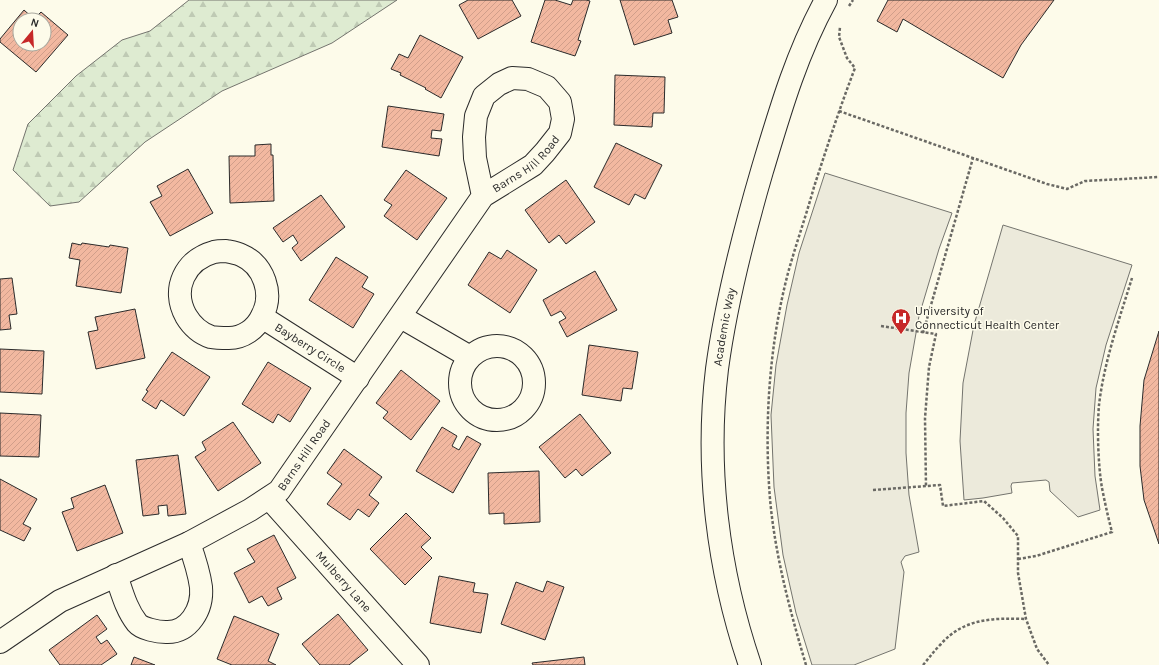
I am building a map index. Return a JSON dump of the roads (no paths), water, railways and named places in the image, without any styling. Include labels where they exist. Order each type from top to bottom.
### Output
[{"type":"street","name":"Academic Way","points":[[750,665],[729,594],[718,524],[715,497],[713,442],[717,371],[734,282],[759,182],[784,96],[813,24],[826,0]]},
{"type":"street","name":"Barns Hill Road","points":[[0,642],[60,601],[189,543],[250,510],[280,491],[483,196],[533,165],[560,133],[562,119],[560,102],[547,87],[528,79],[512,78],[499,84],[484,96],[476,116],[474,137],[475,158],[483,196]]},
{"type":"street","name":"Bayberry Circle","points":[[262,317],[358,378]]},
{"type":"street","points":[[401,317],[470,357]]},
{"type":"street","name":"Mulberry Lane","points":[[269,498],[418,665]]},
{"type":"street","points":[[116,575],[127,606],[138,624],[156,632],[171,632],[183,629],[192,619],[198,608],[201,589],[197,568],[189,543]]},
{"type":"place","name":"University of Connecticut Health Center","points":[[901,335]]}]
